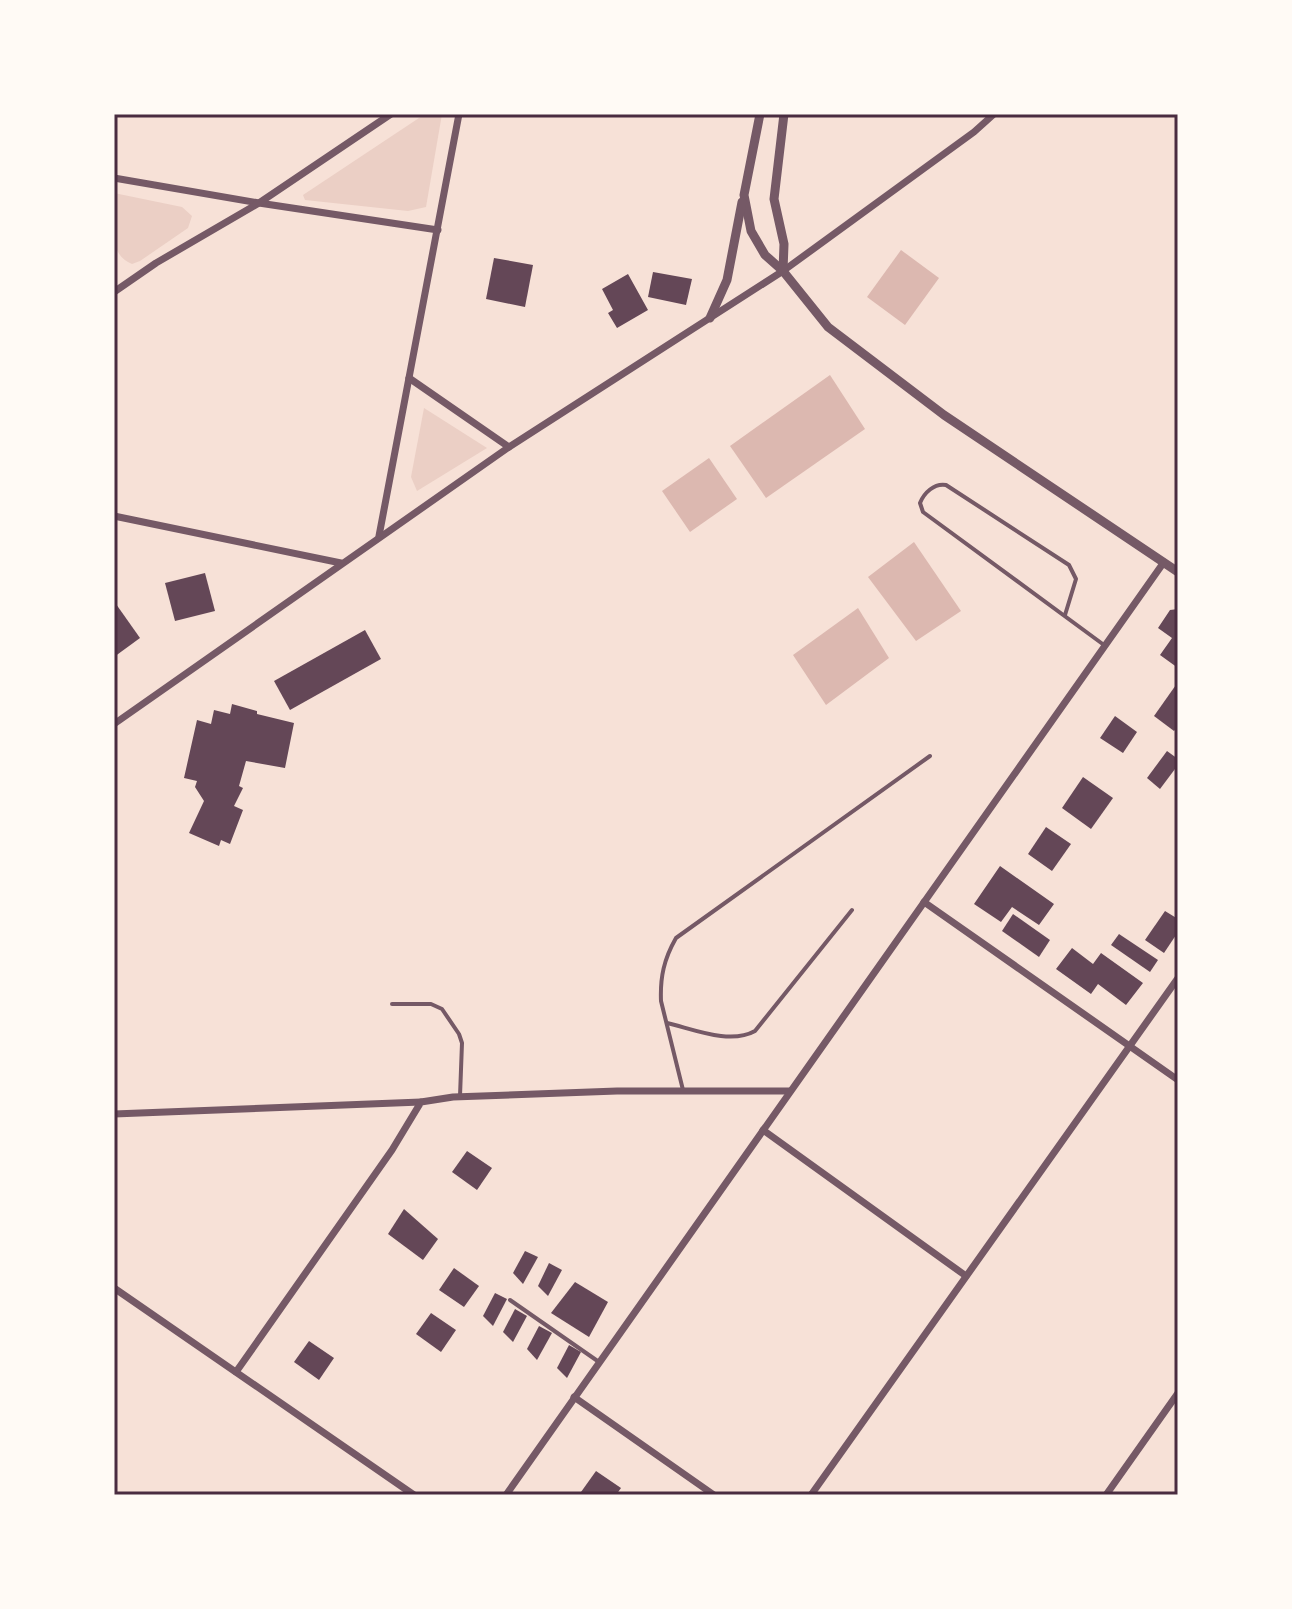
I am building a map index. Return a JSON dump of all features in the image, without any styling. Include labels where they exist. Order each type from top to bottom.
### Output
[{"type":"street","points":[[114,292],[156,263],[259,203],[391,114]]},
{"type":"street","points":[[379,536],[459,114]]},
{"type":"street","points":[[710,318],[727,280],[760,114]]},
{"type":"street","points":[[783,271],[784,244],[774,199],[784,114]]},
{"type":"street","points":[[114,724],[509,447],[783,271],[994,114]]},
{"type":"street","points":[[114,178],[438,230]]},
{"type":"street","points":[[744,195],[751,231],[765,255],[783,271],[828,327],[879,368],[1178,572]]},
{"type":"street","points":[[409,378],[509,447]]},
{"type":"street","points":[[114,516],[341,563]]},
{"type":"street","points":[[506,1495],[1164,562]]},
{"type":"street","points":[[924,902],[1178,1080]]},
{"type":"street","points":[[811,1495],[1178,978]]},
{"type":"street","points":[[114,1114],[421,1102],[460,1096],[790,1091]]},
{"type":"street","points":[[236,1372],[392,1150],[421,1102]]},
{"type":"street","points":[[763,1130],[966,1276]]},
{"type":"street","points":[[114,1288],[414,1495]]},
{"type":"street","points":[[1106,1495],[1178,1393]]},
{"type":"street","points":[[574,1397],[714,1495]]},
{"type":"lane","points":[[1065,615],[1076,579],[1069,565],[946,485],[936,485],[922,498],[923,512],[1106,646]]},
{"type":"lane","points":[[683,1091],[661,1001],[661,974],[665,958],[676,938],[930,756]]},
{"type":"lane","points":[[667,1023],[732,1037],[755,1031],[852,910]]},
{"type":"lane","points":[[392,1004],[431,1004],[442,1009],[462,1043],[460,1096]]},
{"type":"lane","points":[[510,1300],[599,1362]]},
{"type":"shaded area","points":[[425,114],[442,114],[426,207],[408,211],[305,200],[303,195]]},
{"type":"shaded area","points":[[114,193],[182,207],[192,216],[188,228],[132,264],[123,259],[114,243]]},
{"type":"shaded area","points":[[901,250],[939,278],[905,325],[867,297]]},
{"type":"shaded area","points":[[830,375],[865,429],[766,498],[730,446]]},
{"type":"shaded area","points":[[424,408],[487,448],[417,491],[411,477]]},
{"type":"shaded area","points":[[709,458],[737,499],[690,532],[662,491]]},
{"type":"shaded area","points":[[914,542],[961,611],[916,641],[868,577]]},
{"type":"shaded area","points":[[858,608],[889,658],[826,705],[793,655]]},
{"type":"building","points":[[494,258],[533,265],[525,307],[486,299]]},
{"type":"building","points":[[653,272],[692,279],[686,305],[648,297]]},
{"type":"building","points":[[628,274],[648,310],[617,328],[608,313],[613,310],[602,289]]},
{"type":"building","points":[[205,573],[215,611],[175,621],[165,583]]},
{"type":"building","points":[[114,605],[140,638],[114,657]]},
{"type":"building","points":[[1178,609],[1178,668],[1160,655],[1172,638],[1158,628],[1170,610]]},
{"type":"building","points":[[365,630],[381,659],[290,710],[274,681]]},
{"type":"building","points":[[1178,682],[1178,726],[1174,731],[1154,716]]},
{"type":"building","points":[[232,704],[294,723],[285,768],[246,761],[239,786],[243,788],[234,806],[243,810],[230,844],[221,840],[219,846],[189,833],[204,801],[195,787],[197,781],[184,778],[197,720],[211,724],[214,710],[230,714]]},
{"type":"building","points":[[1115,716],[1137,732],[1123,753],[1100,738]]},
{"type":"building","points":[[1167,751],[1178,759],[1178,765],[1160,789],[1147,778]]},
{"type":"building","points":[[1083,777],[1113,798],[1091,829],[1062,808]]},
{"type":"building","points":[[1046,827],[1071,844],[1052,871],[1028,854]]},
{"type":"building","points":[[1000,866],[1054,904],[1039,925],[1012,907],[1001,922],[974,904]]},
{"type":"building","points":[[1165,911],[1178,919],[1178,932],[1164,953],[1145,940]]},
{"type":"building","points":[[1013,914],[1050,940],[1039,957],[1002,931]]},
{"type":"building","points":[[1119,934],[1158,960],[1150,972],[1111,945]]},
{"type":"building","points":[[1072,948],[1093,964],[1101,953],[1143,983],[1126,1005],[1098,984],[1091,994],[1056,969]]},
{"type":"building","points":[[467,1151],[492,1168],[477,1190],[452,1172]]},
{"type":"building","points":[[404,1209],[438,1239],[423,1260],[388,1234]]},
{"type":"building","points":[[525,1251],[538,1257],[523,1284],[513,1273]]},
{"type":"building","points":[[549,1263],[562,1270],[548,1296],[538,1286]]},
{"type":"building","points":[[454,1268],[479,1286],[464,1307],[439,1290]]},
{"type":"building","points":[[575,1282],[608,1302],[589,1337],[551,1313]]},
{"type":"building","points":[[495,1293],[507,1299],[493,1326],[483,1316]]},
{"type":"building","points":[[515,1309],[527,1316],[513,1342],[503,1332]]},
{"type":"building","points":[[431,1313],[456,1330],[441,1352],[416,1334]]},
{"type":"building","points":[[539,1326],[552,1333],[537,1360],[527,1349]]},
{"type":"building","points":[[309,1341],[334,1358],[319,1380],[294,1362]]},
{"type":"building","points":[[569,1345],[581,1352],[567,1378],[557,1368]]},
{"type":"building","points":[[596,1471],[621,1488],[616,1495],[585,1495],[581,1492]]}]
